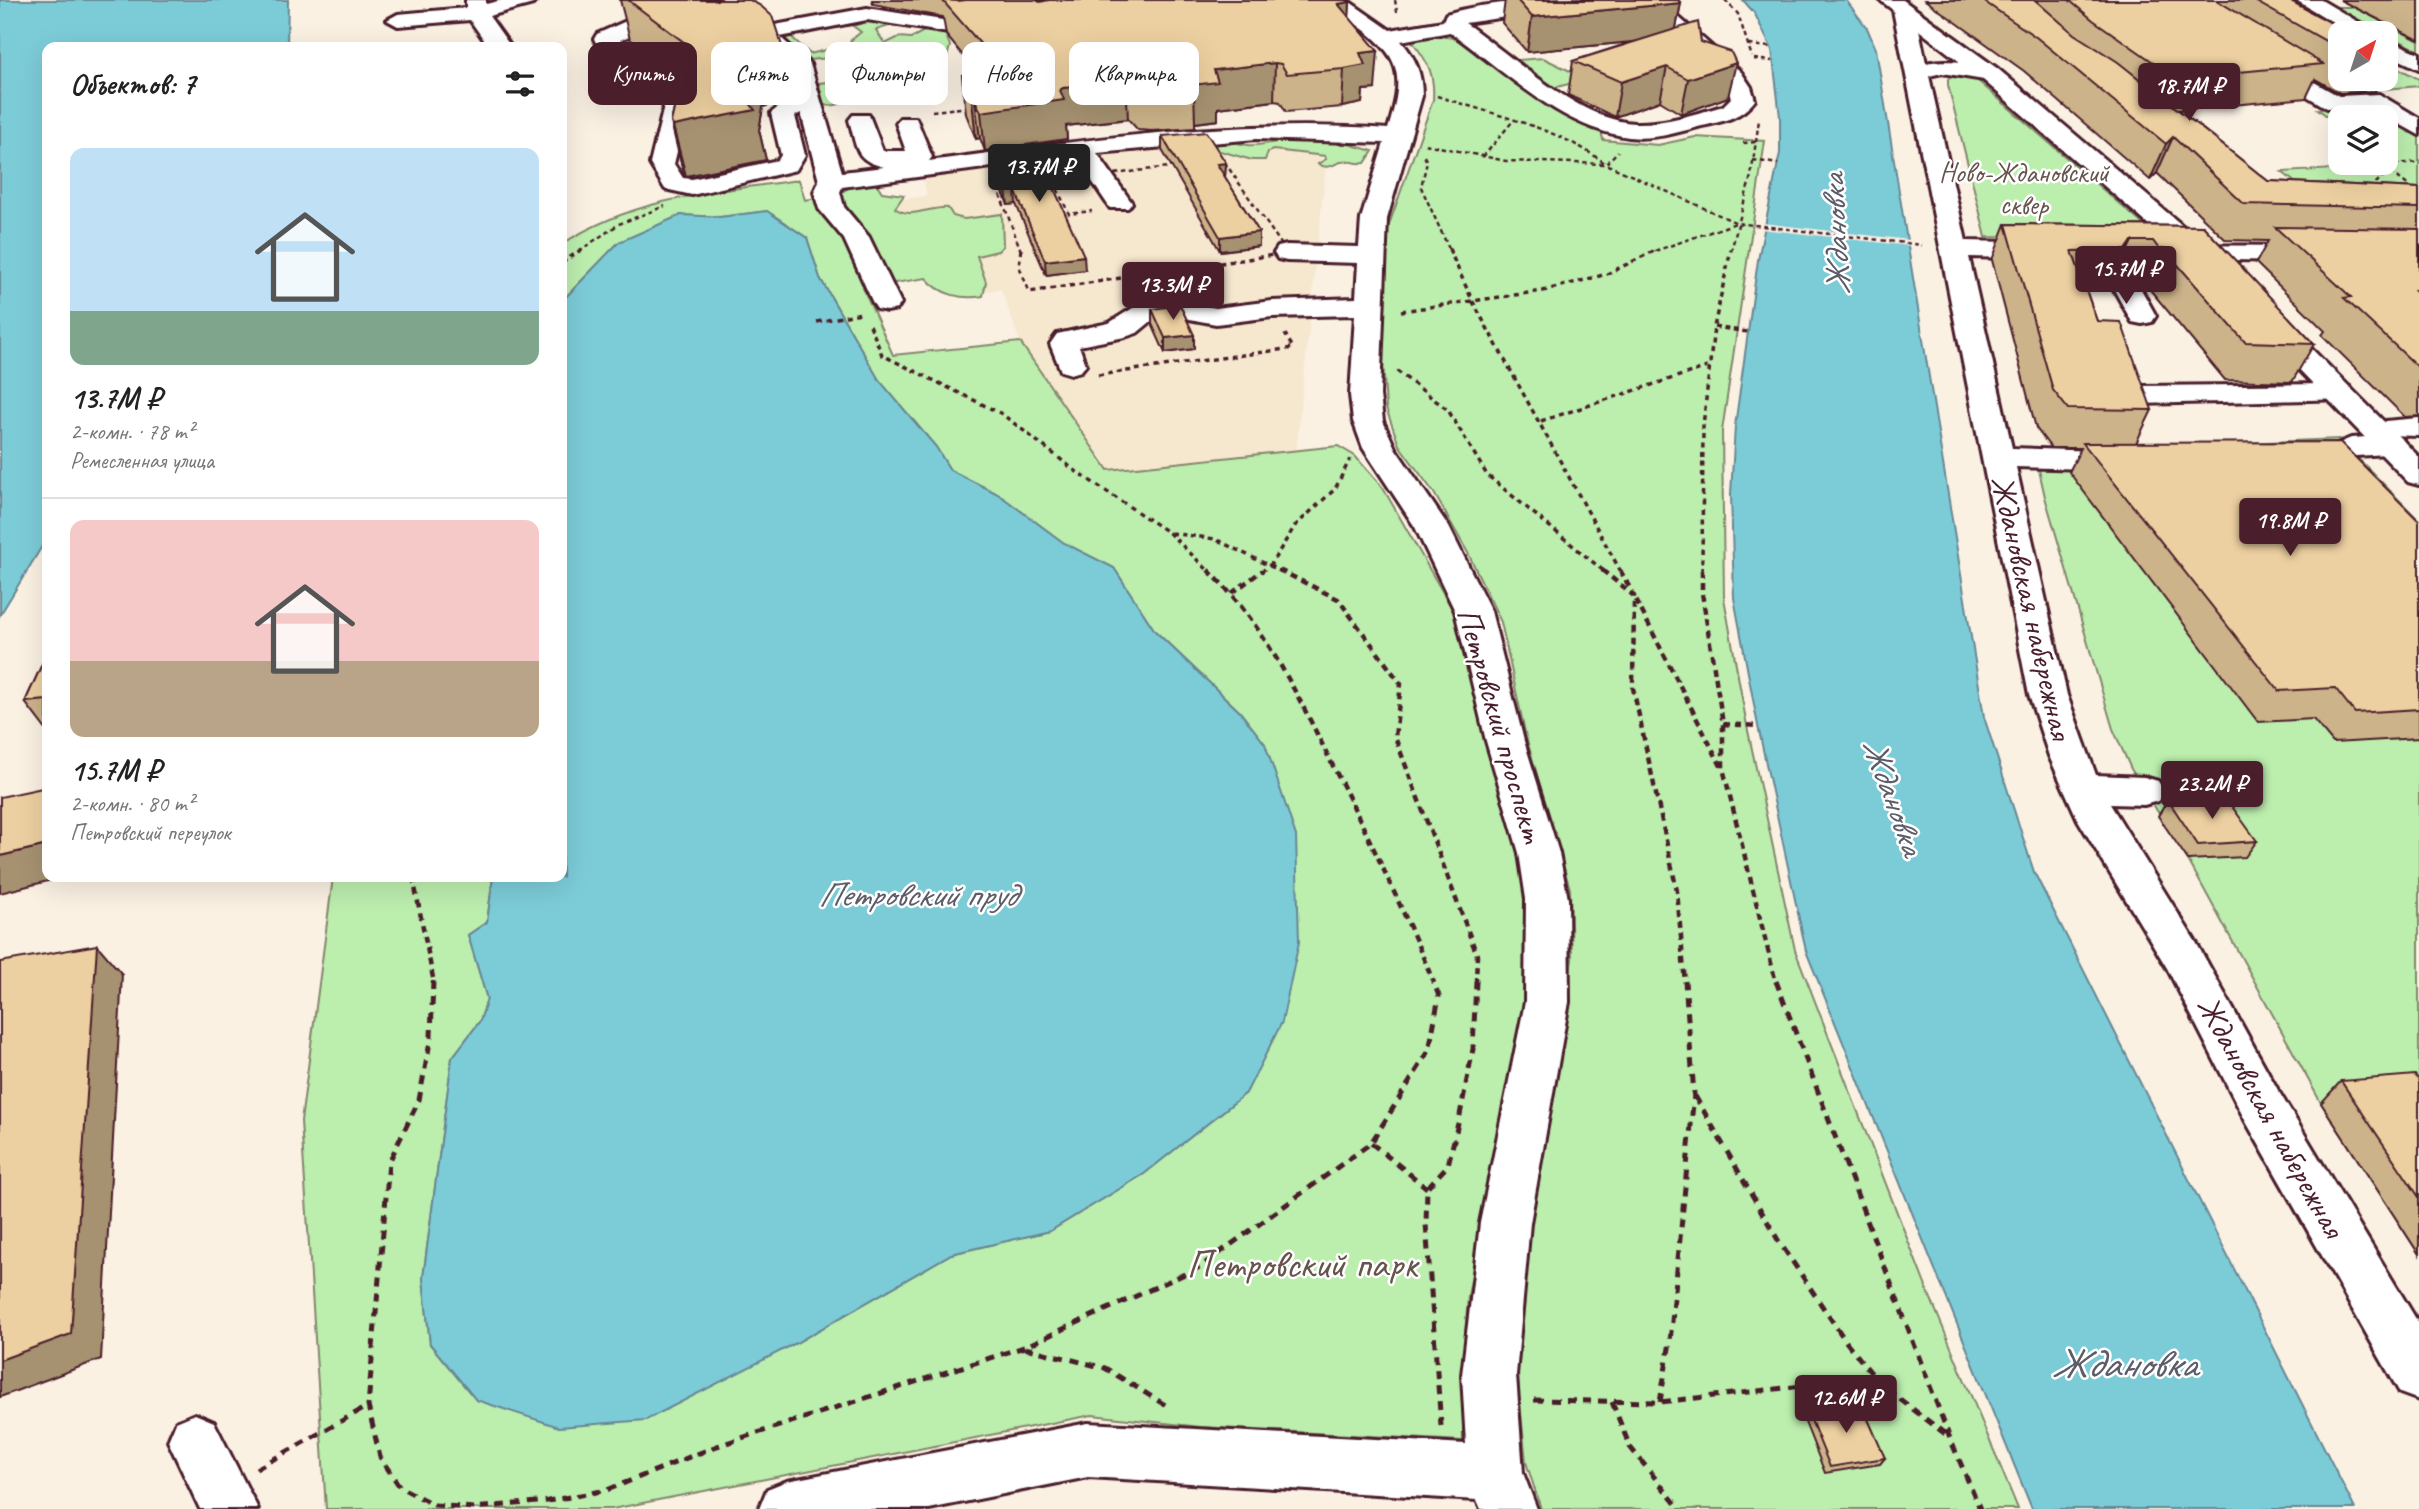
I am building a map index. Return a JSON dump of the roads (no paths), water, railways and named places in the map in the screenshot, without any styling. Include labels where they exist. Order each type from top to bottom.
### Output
[{"type":"street","points":[[398,20],[526,0]]},
{"type":"street","name":"Петровский проспект","points":[[1332,0],[1367,22],[1385,38],[1408,69],[1412,80],[1411,144],[1378,200],[1372,255],[1380,309],[1365,395],[1368,421],[1379,448],[1432,527],[1473,611],[1505,741],[1539,853],[1547,899],[1549,943],[1546,1002],[1504,1223],[1494,1301],[1483,1484]]},
{"type":"street","points":[[1454,25],[1454,19],[1471,13],[1582,0]]},
{"type":"street","points":[[1385,38],[1454,25],[1530,83],[1618,129],[1658,128],[1718,114],[1739,106],[1742,100],[1740,87],[1733,76],[1647,0]]},
{"type":"street","points":[[2306,0],[2344,21]]},
{"type":"street","points":[[1901,3],[1990,74],[2234,279]]},
{"type":"street","points":[[1901,3],[2004,70],[2343,377],[2406,438],[2419,475]]},
{"type":"street","name":"Ждановская набережная","points":[[1901,3],[1917,72],[1942,247],[1998,457],[2048,695],[2083,789],[2098,820],[2182,956],[2262,1106],[2419,1374]]},
{"type":"street","points":[[774,42],[719,4],[641,23],[605,39],[671,92],[677,102],[662,164],[674,184],[692,187],[779,168],[791,160],[793,155],[783,113],[793,107],[805,105]]},
{"type":"street","points":[[762,34],[867,14],[976,30],[1020,21],[997,4]]},
{"type":"street","points":[[476,6],[497,42]]},
{"type":"street","points":[[1490,51],[1522,47]]},
{"type":"street","points":[[2244,48],[2335,103],[2371,99],[2400,104],[2419,128]]},
{"type":"street","points":[[2398,51],[2419,62]]},
{"type":"street","points":[[1917,72],[1942,66],[1990,74]]},
{"type":"street","points":[[811,104],[829,168],[827,192],[832,209],[856,237],[876,298]]},
{"type":"street","points":[[860,120],[872,156],[888,161],[930,160],[979,149]]},
{"type":"street","points":[[908,123],[930,160]]},
{"type":"street","points":[[791,160],[829,168],[1083,149],[1267,130],[1338,130],[1411,144]]},
{"type":"street","points":[[1083,149],[1093,169],[1103,176],[1119,203]]},
{"type":"street","points":[[1942,247],[2071,251]]},
{"type":"street","points":[[2147,253],[2234,279],[2419,255]]},
{"type":"street","points":[[1287,254],[1372,255]]},
{"type":"street","points":[[2126,286],[2142,316]]},
{"type":"street","points":[[1071,365],[1064,344],[1066,340],[1127,327],[1146,312],[1173,308],[1216,316],[1278,321],[1380,309]]},
{"type":"street","points":[[2137,395],[2343,377]]},
{"type":"street","points":[[2264,459],[2341,469],[2337,451],[2406,438]]},
{"type":"street","points":[[1998,457],[2074,461],[2155,460]]},
{"type":"street","points":[[2083,789],[2144,791]]},
{"type":"street","points":[[195,1441],[224,1500]]},
{"type":"street","points":[[786,1509],[1088,1450],[1209,1457],[1483,1484]]},
{"type":"water","points":[[0,0],[288,0],[287,42],[42,42],[42,546],[0,615]]},
{"type":"water","name":"Ждановка","points":[[1743,0],[1846,0],[1867,28],[1876,49],[1984,717],[2034,872],[2355,1509],[2032,1509],[1806,951],[1758,726],[1734,598],[1731,494],[1735,426],[1758,260],[1780,153],[1780,117],[1772,50],[1755,14]]},
{"type":"water","name":"Петровский пруд","points":[[767,211],[807,238],[820,278],[879,380],[936,447],[950,470],[998,494],[1064,543],[1114,568],[1155,631],[1240,712],[1265,744],[1296,836],[1299,942],[1282,1022],[1246,1093],[1144,1174],[1050,1231],[951,1254],[796,1343],[646,1420],[559,1427],[476,1400],[430,1344],[423,1278],[452,1058],[480,1021],[487,999],[468,935],[487,922],[492,882],[567,882],[567,296],[619,242],[681,215],[720,217]]},
{"type":"park label","name":"Ново-Ждановский сквер","points":[[2024,188]]},
{"type":"park label","name":"Петровский парк","points":[[1302,1263]]}]
